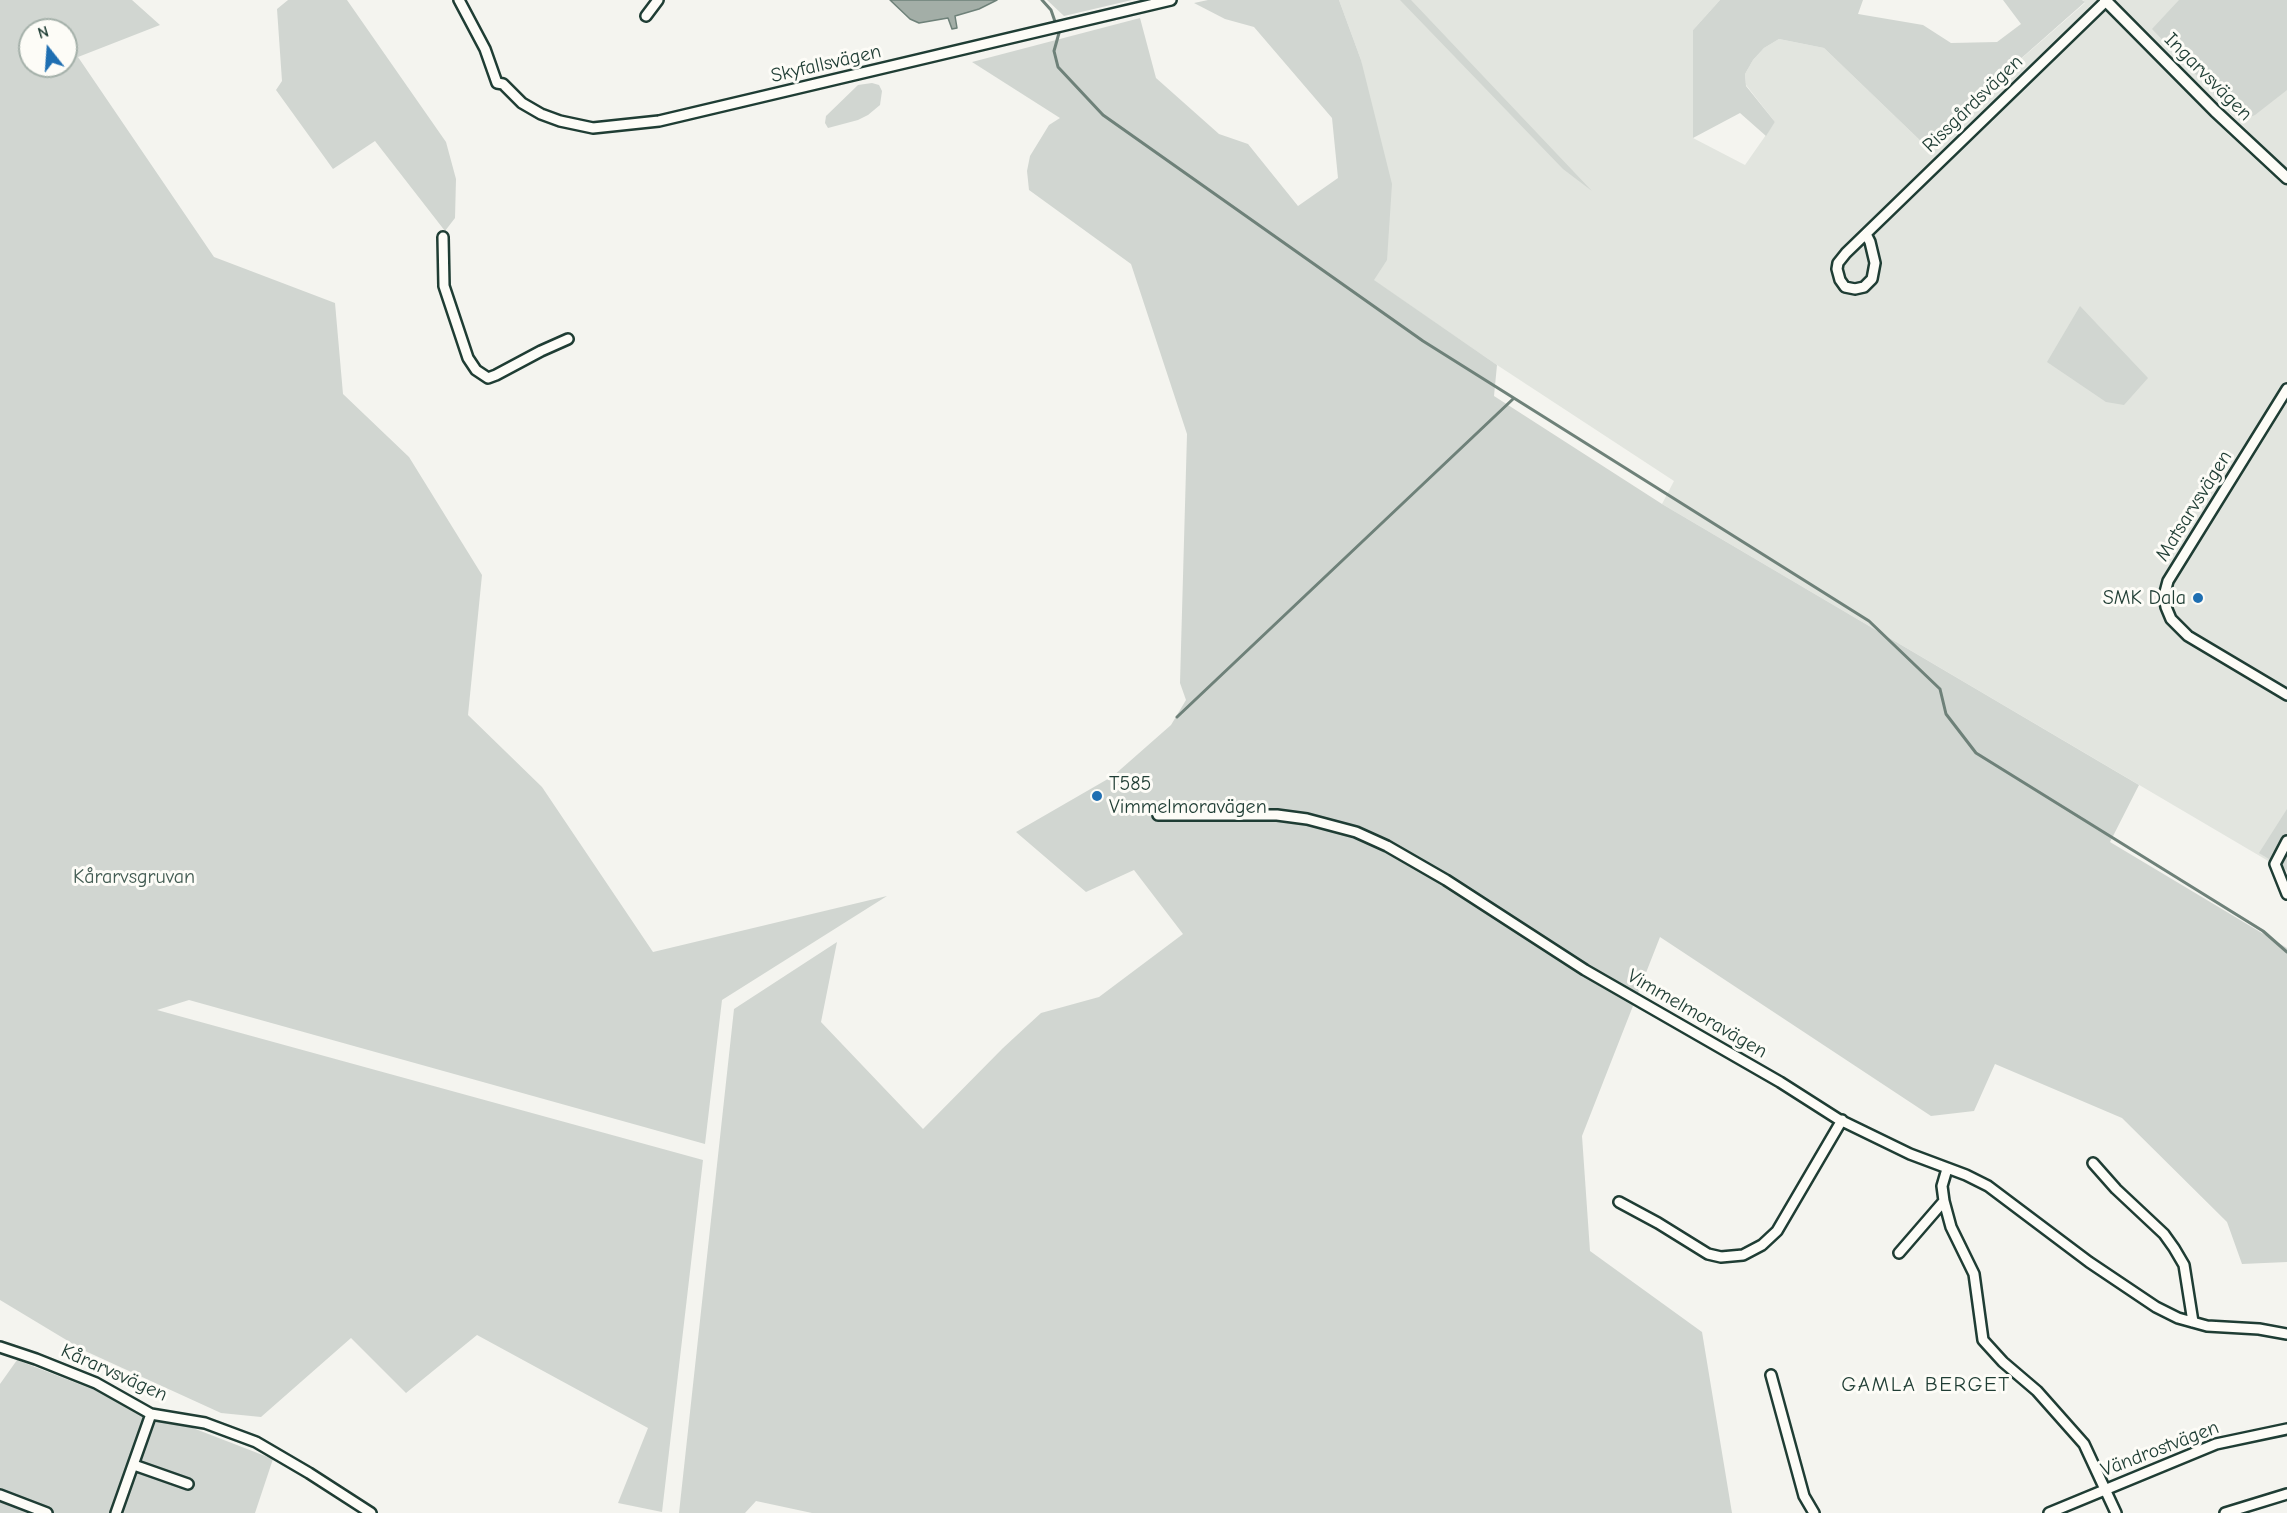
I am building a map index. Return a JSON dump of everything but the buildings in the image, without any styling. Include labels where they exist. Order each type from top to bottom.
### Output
[{"type":"street","name":"Skyfallsvägen","points":[[459,0],[485,49],[497,83],[503,84],[532,110],[560,121],[593,128],[648,123],[1171,0]]},
{"type":"street","points":[[646,16],[658,0]]},
{"type":"street","name":"Ingarvsvägen","points":[[2105,1],[2287,178]]},
{"type":"street","name":"Rissgårdsvägen","points":[[1866,234],[1875,263],[1872,279],[1864,287],[1855,289],[1845,287],[1838,275],[1838,263],[1866,234],[2105,1]]},
{"type":"street","points":[[443,237],[444,286],[468,358],[476,370],[488,378],[568,339]]},
{"type":"street","name":"Matsarvsvägen","points":[[2287,389],[2168,581],[2164,596],[2171,619],[2188,636],[2287,695]]},
{"type":"street","name":"Vimmelmoravägen","points":[[1158,815],[1277,815],[1307,819],[1356,832],[1387,846],[1446,880],[1585,970],[1842,1120],[1910,1154],[1966,1175],[1988,1186],[2133,1293],[2170,1315],[2193,1323],[2223,1328],[2268,1330],[2287,1334]]},
{"type":"street","points":[[2287,841],[2275,864],[2287,894]]},
{"type":"street","points":[[1619,1202],[1708,1254],[1721,1257],[1743,1255],[1762,1245],[1777,1231],[1842,1120]]},
{"type":"street","points":[[2093,1162],[2116,1190],[2164,1234],[2174,1248],[2184,1266],[2193,1323]]},
{"type":"street","points":[[1947,1169],[1942,1186],[1944,1201],[1951,1227],[1974,1274],[1983,1340],[2003,1362],[2037,1391],[2084,1444],[2116,1513]]},
{"type":"street","points":[[1899,1253],[1944,1201]]},
{"type":"street","name":"Kårarvsvägen","points":[[0,1347],[96,1383],[151,1414],[205,1423],[256,1442],[371,1513]]},
{"type":"street","points":[[1771,1375],[1804,1496],[1814,1513]]},
{"type":"street","points":[[116,1513],[151,1414]]},
{"type":"street","name":"Vändrostvägen","points":[[2049,1513],[2216,1444],[2287,1429]]},
{"type":"street","points":[[134,1466],[188,1484]]},
{"type":"street","points":[[2225,1513],[2287,1494]]},
{"type":"street","points":[[0,1495],[47,1513]]},
{"type":"shaded area","points":[[890,0],[997,0],[979,9],[955,16],[957,28],[952,29],[948,18],[919,23],[910,19]]},
{"type":"shaded area","points":[[1339,0],[1720,0],[1693,30],[1693,138],[1745,165],[1775,122],[1746,85],[1745,74],[1753,60],[1764,48],[1779,39],[1824,48],[1929,149],[1983,92],[2085,3],[2083,0],[2287,0],[2287,872],[1662,504],[1674,481],[1497,365],[1373,280],[1361,60]]},
{"type":"green space","name":"Kårarvsgruvan","points":[[0,0],[132,0],[160,25],[78,57],[214,257],[335,303],[343,394],[409,457],[482,575],[468,715],[542,787],[653,952],[887,896],[722,1000],[705,1144],[189,1000],[157,1010],[703,1160],[662,1512],[618,1503],[648,1428],[477,1335],[406,1393],[351,1338],[261,1417],[221,1413],[83,1350],[0,1300]]},
{"type":"green space","points":[[288,0],[347,0],[446,142],[456,179],[455,218],[445,231],[375,141],[333,169],[276,90],[282,81],[277,9]]},
{"type":"green space","points":[[1047,0],[1132,0],[1064,16]]},
{"type":"green space","points":[[1208,0],[1339,0],[1361,60],[1392,184],[1387,260],[1374,280],[1497,365],[1494,396],[1662,504],[2139,785],[2110,842],[2287,948],[2287,1262],[2242,1264],[2227,1222],[2122,1118],[1995,1064],[1974,1111],[1931,1116],[1660,937],[1582,1136],[1590,1251],[1702,1332],[1732,1513],[812,1513],[756,1501],[745,1513],[679,1513],[734,1009],[837,942],[821,1022],[923,1129],[1041,1013],[1099,997],[1183,934],[1134,870],[1086,892],[1016,832],[1113,776],[1171,725],[1186,700],[1180,683],[1187,434],[1131,264],[1029,190],[1027,171],[1030,156],[1049,125],[1060,118],[972,62],[1140,18],[1156,78],[1219,134],[1248,144],[1298,206],[1338,178],[1332,118],[1254,27],[1225,19],[1194,3]]},
{"type":"green space","points":[[1400,0],[1411,0],[1592,191],[1563,169]]},
{"type":"green space","points":[[1720,0],[1863,0],[1858,14],[1923,25],[1951,43],[1997,42],[2021,24],[2003,0],[2082,0],[2085,2],[1983,92],[1929,149],[1824,48],[1779,39],[1764,48],[1753,60],[1745,74],[1746,86],[1775,122],[1766,136],[1740,113],[1693,138],[1693,30]]},
{"type":"green space","points":[[2179,0],[2287,0],[2287,90],[2255,115],[2241,121],[2152,29]]},
{"type":"green space","points":[[872,83],[879,85],[882,91],[880,105],[858,120],[828,128],[825,123],[826,116],[858,85]]},
{"type":"green space","points":[[2080,306],[2148,378],[2124,405],[2106,402],[2047,362]]},
{"type":"green space","points":[[2287,809],[2287,870],[2259,853]]},
{"type":"green space","points":[[17,1360],[273,1459],[255,1513],[0,1513],[0,1384]]},
{"type":"waterway","points":[[1042,0],[1051,10],[1059,33],[1054,51],[1058,67],[1103,115],[1423,341],[1869,621],[1940,689],[1946,714],[1976,753],[2263,931],[2287,952]]},
{"type":"waterway","points":[[1177,717],[1513,399]]},
{"type":"place","name":"SMK Dala","points":[[2198,598]]},
{"type":"place","name":"T585 Vimmelmoravägen","points":[[1097,796]]},
{"type":"district","name":"GAMLA BERGET","points":[[1926,1385]]}]
